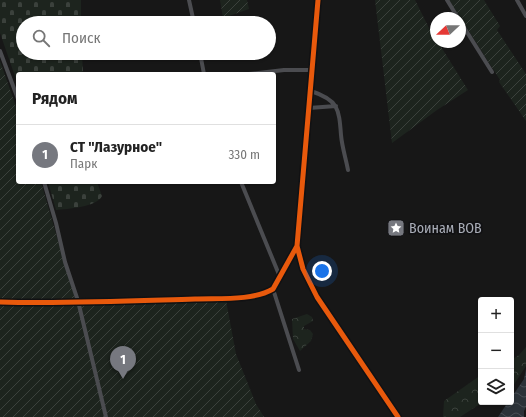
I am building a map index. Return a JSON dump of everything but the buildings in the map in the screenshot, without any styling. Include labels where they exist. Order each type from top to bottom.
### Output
[{"type":"street","points":[[189,0],[192,16]]},
{"type":"street","points":[[318,0],[297,246],[303,269],[317,297],[398,417]]},
{"type":"street","points":[[447,0],[454,12]]},
{"type":"street","points":[[517,0],[526,16]]},
{"type":"street","points":[[466,31],[492,72]]},
{"type":"street","points":[[0,51],[16,94]]},
{"type":"street","points":[[201,60],[204,72]]},
{"type":"street","points":[[266,72],[284,70],[313,70]]},
{"type":"street","points":[[311,91],[330,99],[336,106],[341,121],[341,137],[348,170]]},
{"type":"street","points":[[309,108],[336,106]]},
{"type":"street","points":[[45,184],[65,262],[78,301],[106,417]]},
{"type":"street","points":[[242,184],[280,277]]},
{"type":"street","points":[[0,302],[139,302],[243,297],[261,294],[273,289],[297,246]]},
{"type":"street","points":[[273,289],[299,370]]},
{"type":"green space","points":[[0,0],[81,0],[81,16],[16,16],[16,60],[82,60],[83,72],[16,72],[16,79],[0,33]]},
{"type":"green space","points":[[220,0],[247,0],[249,9],[229,16],[223,16]]},
{"type":"green space","points":[[375,0],[415,0],[430,30],[430,48],[442,48],[468,90],[437,110],[392,143]]},
{"type":"green space","points":[[449,0],[484,0],[500,26],[497,30],[526,74],[526,121],[499,82],[500,80],[466,27],[466,12],[457,12]]},
{"type":"green space","points":[[0,61],[16,106],[16,184],[42,184],[75,299],[187,298],[225,295],[236,354],[256,404],[264,417],[0,417]]},
{"type":"green space","points":[[49,184],[98,184],[102,196],[99,200],[88,205],[56,210]]},
{"type":"green space","points":[[307,314],[312,317],[313,321],[304,326],[304,329],[310,330],[313,334],[311,341],[300,351],[293,339],[292,319]]},
{"type":"green space","points":[[526,347],[526,366],[514,384],[514,358]]},
{"type":"green space","points":[[478,377],[478,405],[460,417],[443,417],[444,401]]},
{"type":"water","points":[[526,369],[526,407],[524,417],[498,417],[506,405],[514,405],[514,394],[524,379]]},
{"type":"cycle path","points":[[318,0],[297,246],[303,269],[317,297],[398,417]]},
{"type":"cycle path","points":[[0,302],[49,303],[225,299],[245,297],[265,293],[273,289],[297,246]]},
{"type":"place","name":"Воинам ВОВ","points":[[396,228]]},
{"type":"place","name":"СТ \"Лазурное\"","points":[[123,379]]}]
